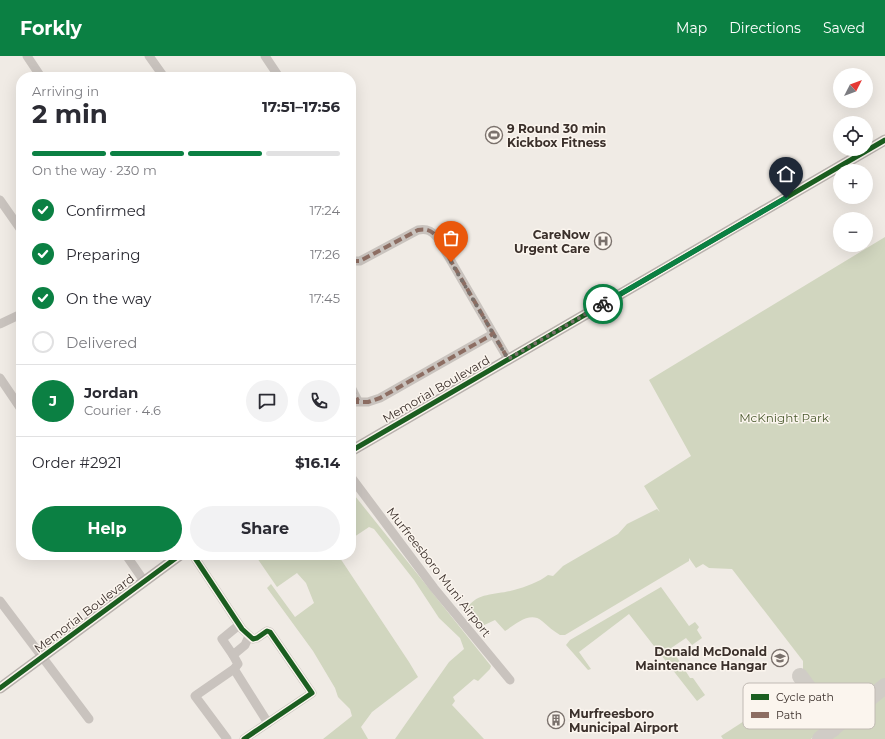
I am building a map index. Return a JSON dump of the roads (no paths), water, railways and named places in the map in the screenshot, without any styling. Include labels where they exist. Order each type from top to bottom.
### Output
[{"type":"main road","name":"Memorial Boulevard","points":[[356,448],[885,140]]},
{"type":"main road","name":"Memorial Boulevard","points":[[0,688],[173,560]]},
{"type":"street","points":[[26,56],[37,72]]},
{"type":"street","points":[[149,56],[160,72]]},
{"type":"street","points":[[265,56],[276,72]]},
{"type":"street","points":[[0,200],[16,223]]},
{"type":"street","points":[[356,261],[360,261],[418,230],[424,228],[430,231],[437,237],[508,359]]},
{"type":"street","points":[[0,324],[16,316]]},
{"type":"street","points":[[356,402],[368,402],[393,392],[493,334]]},
{"type":"street","points":[[0,378],[16,402]]},
{"type":"street","name":"Murfreesboro Muni Airport","points":[[356,484],[434,588],[510,680]]},
{"type":"street","points":[[129,560],[144,581]]},
{"type":"street","points":[[196,560],[239,625],[253,639],[267,631],[270,632],[312,693],[244,739]]},
{"type":"street","points":[[0,601],[89,719]]},
{"type":"street","points":[[227,739],[195,696],[234,669],[238,664],[222,639],[239,625]]},
{"type":"street","points":[[233,655],[245,645],[249,636]]},
{"type":"street","points":[[234,669],[268,723]]},
{"type":"place","name":"9 Round 30 min Kickbox Fitness","points":[[494,135]]},
{"type":"place","name":"CareNow Urgent Care","points":[[603,241]]},
{"type":"place","name":"Donald McDonald Maintenance Hangar","points":[[780,658]]},
{"type":"place","name":"Murfreesboro Municipal Airport","points":[[556,720]]},
{"type":"park label","name":"McKnight Park","points":[[784,417]]}]
